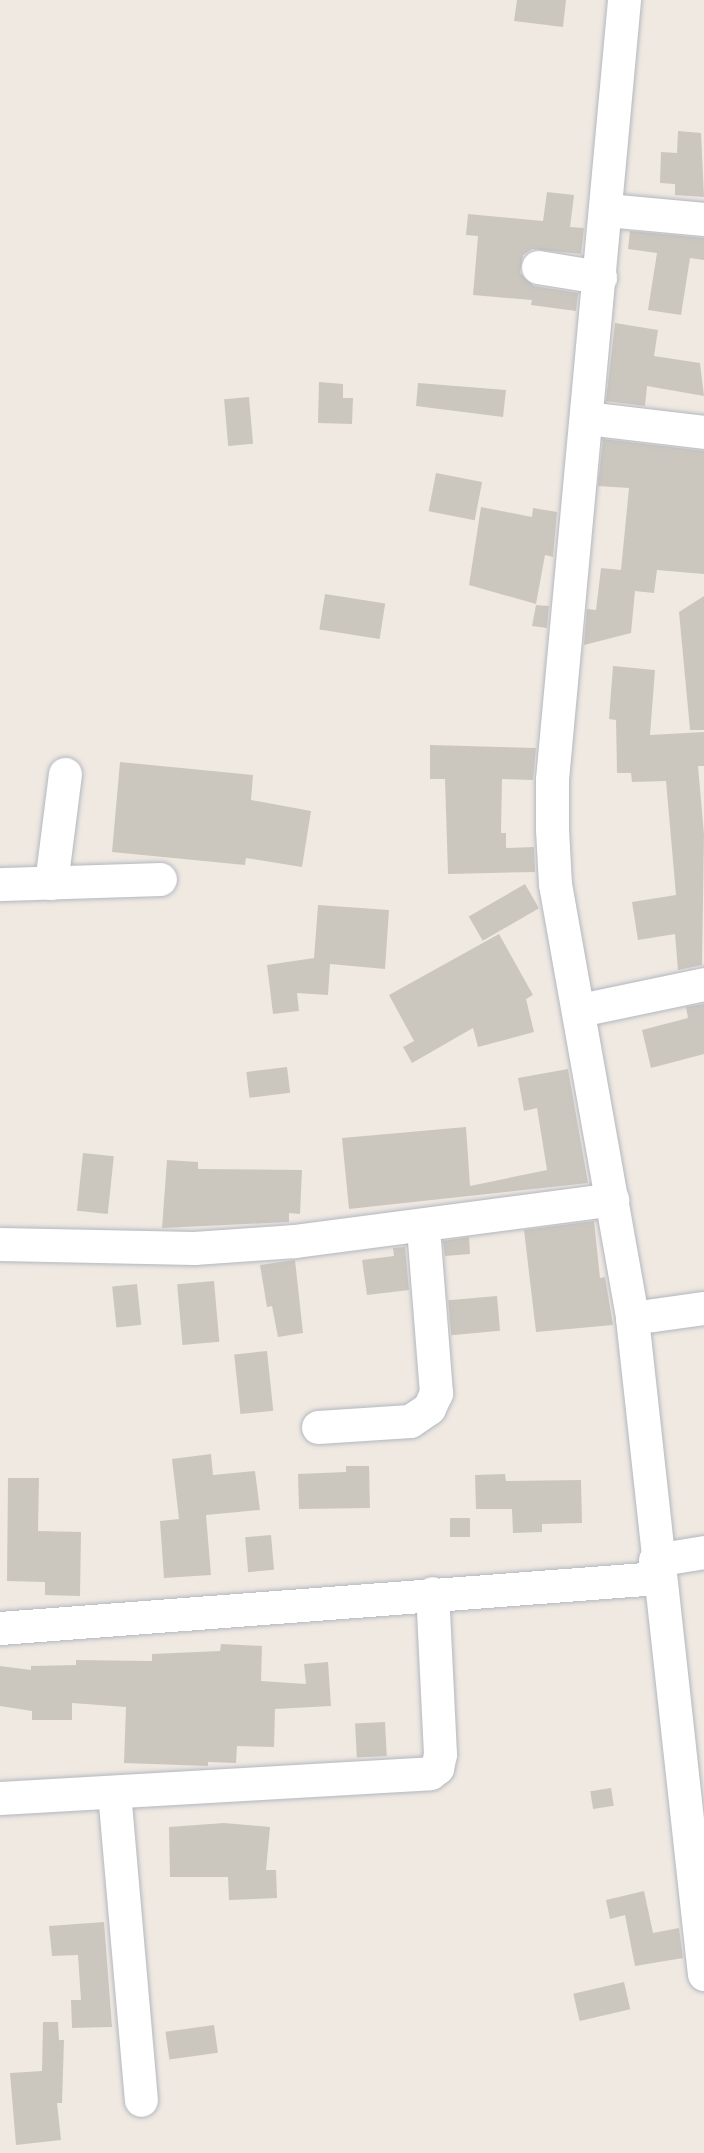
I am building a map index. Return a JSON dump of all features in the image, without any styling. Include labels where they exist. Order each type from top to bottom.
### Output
[{"type":"street","points":[[624,0],[607,210],[552,791],[555,884],[580,1010],[632,1318],[656,1569],[693,1789],[704,1974]]},
{"type":"street","points":[[607,210],[704,219]]},
{"type":"street","points":[[538,267],[600,277]]},
{"type":"street","points":[[587,418],[704,432]]},
{"type":"street","points":[[51,883],[65,774]]},
{"type":"street","points":[[0,884],[160,879]]},
{"type":"street","points":[[580,1010],[704,984]]},
{"type":"street","points":[[0,1244],[194,1248],[423,1227],[612,1199]]},
{"type":"street","points":[[318,1427],[410,1421],[429,1408],[436,1393],[423,1227]]},
{"type":"street","points":[[632,1318],[704,1308]]},
{"type":"street","points":[[0,1629],[59,1628],[656,1569],[704,1552]]},
{"type":"street","points":[[0,1798],[434,1772],[440,1754],[432,1593]]},
{"type":"street","points":[[114,1792],[141,2100]]},
{"type":"building","points":[[517,0],[566,0],[563,27],[514,21]]},
{"type":"building","points":[[678,131],[701,133],[704,197],[675,195],[675,184],[660,183],[661,152],[677,153]]},
{"type":"building","points":[[547,192],[574,195],[570,227],[584,228],[581,254],[532,249],[523,255],[520,273],[534,286],[578,293],[576,311],[531,305],[532,300],[473,295],[478,236],[466,235],[468,214],[543,221]]},
{"type":"building","points":[[630,231],[704,238],[704,260],[690,258],[681,315],[648,310],[657,253],[628,249]]},
{"type":"building","points":[[615,323],[658,330],[654,356],[700,363],[704,396],[647,386],[645,406],[606,401]]},
{"type":"building","points":[[319,382],[343,384],[343,398],[353,398],[352,424],[318,423]]},
{"type":"building","points":[[418,383],[506,390],[503,417],[416,406]]},
{"type":"building","points":[[249,397],[253,444],[228,446],[224,399]]},
{"type":"building","points":[[603,439],[704,451],[704,574],[657,570],[654,593],[635,591],[631,633],[584,645],[587,609],[596,610],[601,568],[621,570],[629,488],[598,486]]},
{"type":"building","points":[[436,473],[482,482],[475,520],[429,511]]},
{"type":"building","points":[[481,507],[532,517],[533,508],[557,512],[553,557],[545,555],[536,604],[469,585]]},
{"type":"building","points":[[325,594],[385,604],[380,639],[319,630]]},
{"type":"building","points":[[704,596],[704,730],[690,730],[679,612]]},
{"type":"building","points":[[536,605],[549,606],[547,628],[532,626]]},
{"type":"building","points":[[613,666],[655,670],[650,735],[704,732],[704,766],[698,766],[704,835],[702,965],[678,970],[675,934],[638,940],[632,902],[676,895],[666,781],[632,782],[631,773],[617,773],[616,720],[609,719]]},
{"type":"building","points":[[430,745],[536,748],[533,780],[502,779],[501,833],[506,833],[506,848],[534,847],[535,872],[448,874],[445,779],[430,779]]},
{"type":"building","points":[[120,762],[253,775],[251,800],[311,811],[302,867],[246,858],[245,865],[112,852]]},
{"type":"building","points":[[525,884],[539,908],[483,941],[469,916]]},
{"type":"building","points":[[318,905],[389,910],[385,969],[330,964],[328,995],[297,993],[299,1011],[273,1014],[267,965],[314,958]]},
{"type":"building","points":[[499,934],[533,995],[526,999],[534,1032],[478,1047],[473,1028],[412,1063],[403,1047],[414,1041],[389,995]]},
{"type":"building","points":[[704,1004],[704,1054],[651,1068],[642,1030],[688,1018],[686,1007]]},
{"type":"building","points":[[287,1067],[290,1093],[249,1098],[246,1072]]},
{"type":"building","points":[[568,1069],[588,1183],[349,1209],[342,1138],[466,1127],[470,1186],[547,1170],[537,1108],[524,1111],[518,1078]]},
{"type":"building","points":[[83,1153],[114,1156],[108,1214],[77,1211]]},
{"type":"building","points":[[167,1160],[198,1162],[198,1169],[302,1170],[300,1214],[289,1213],[289,1222],[162,1228]]},
{"type":"building","points":[[594,1221],[600,1278],[605,1277],[613,1325],[536,1332],[524,1230]]},
{"type":"building","points":[[469,1237],[470,1254],[445,1256],[443,1241]]},
{"type":"building","points":[[405,1247],[409,1290],[367,1295],[362,1260],[394,1256],[393,1248]]},
{"type":"building","points":[[295,1260],[303,1333],[278,1337],[272,1306],[267,1307],[260,1265]]},
{"type":"building","points":[[214,1281],[219,1342],[182,1345],[177,1284]]},
{"type":"building","points":[[137,1284],[141,1325],[116,1327],[112,1287]]},
{"type":"building","points":[[497,1296],[500,1331],[451,1335],[448,1300]]},
{"type":"building","points":[[267,1351],[273,1411],[240,1414],[234,1354]]},
{"type":"building","points":[[211,1454],[213,1475],[255,1471],[260,1510],[206,1515],[211,1575],[164,1578],[160,1521],[179,1519],[172,1459]]},
{"type":"building","points":[[346,1466],[369,1466],[370,1508],[299,1509],[298,1474],[346,1472]]},
{"type":"building","points":[[505,1474],[506,1481],[581,1480],[582,1523],[542,1524],[542,1532],[513,1533],[512,1509],[476,1509],[475,1475]]},
{"type":"building","points":[[8,1478],[39,1478],[38,1531],[81,1532],[80,1596],[45,1595],[45,1582],[7,1581]]},
{"type":"building","points":[[450,1518],[470,1518],[470,1537],[450,1537]]},
{"type":"building","points":[[271,1535],[274,1570],[248,1572],[245,1537]]},
{"type":"building","points":[[221,1644],[262,1646],[261,1681],[306,1684],[304,1664],[328,1662],[331,1706],[275,1709],[274,1747],[237,1746],[236,1763],[208,1762],[208,1766],[124,1763],[126,1707],[72,1703],[72,1720],[32,1720],[32,1711],[0,1706],[0,1666],[31,1670],[31,1666],[76,1665],[76,1660],[152,1661],[152,1654],[220,1651]]},
{"type":"building","points":[[385,1722],[387,1756],[357,1758],[355,1724]]},
{"type":"building","points":[[611,1788],[614,1806],[593,1809],[590,1791]]},
{"type":"building","points":[[224,1823],[270,1827],[266,1870],[276,1870],[277,1898],[229,1900],[228,1877],[170,1877],[169,1827]]},
{"type":"building","points":[[644,1891],[653,1933],[679,1928],[683,1958],[635,1966],[625,1915],[610,1919],[606,1900]]},
{"type":"building","points":[[104,1922],[112,2027],[72,2028],[71,2000],[81,2000],[78,1955],[52,1956],[49,1926]]},
{"type":"building","points":[[624,1982],[630,2009],[580,2021],[573,1994]]},
{"type":"building","points":[[43,2022],[58,2022],[59,2040],[64,2040],[62,2103],[57,2103],[61,2140],[16,2145],[10,2073],[42,2071]]},
{"type":"building","points":[[214,2025],[218,2053],[169,2060],[165,2032]]}]
